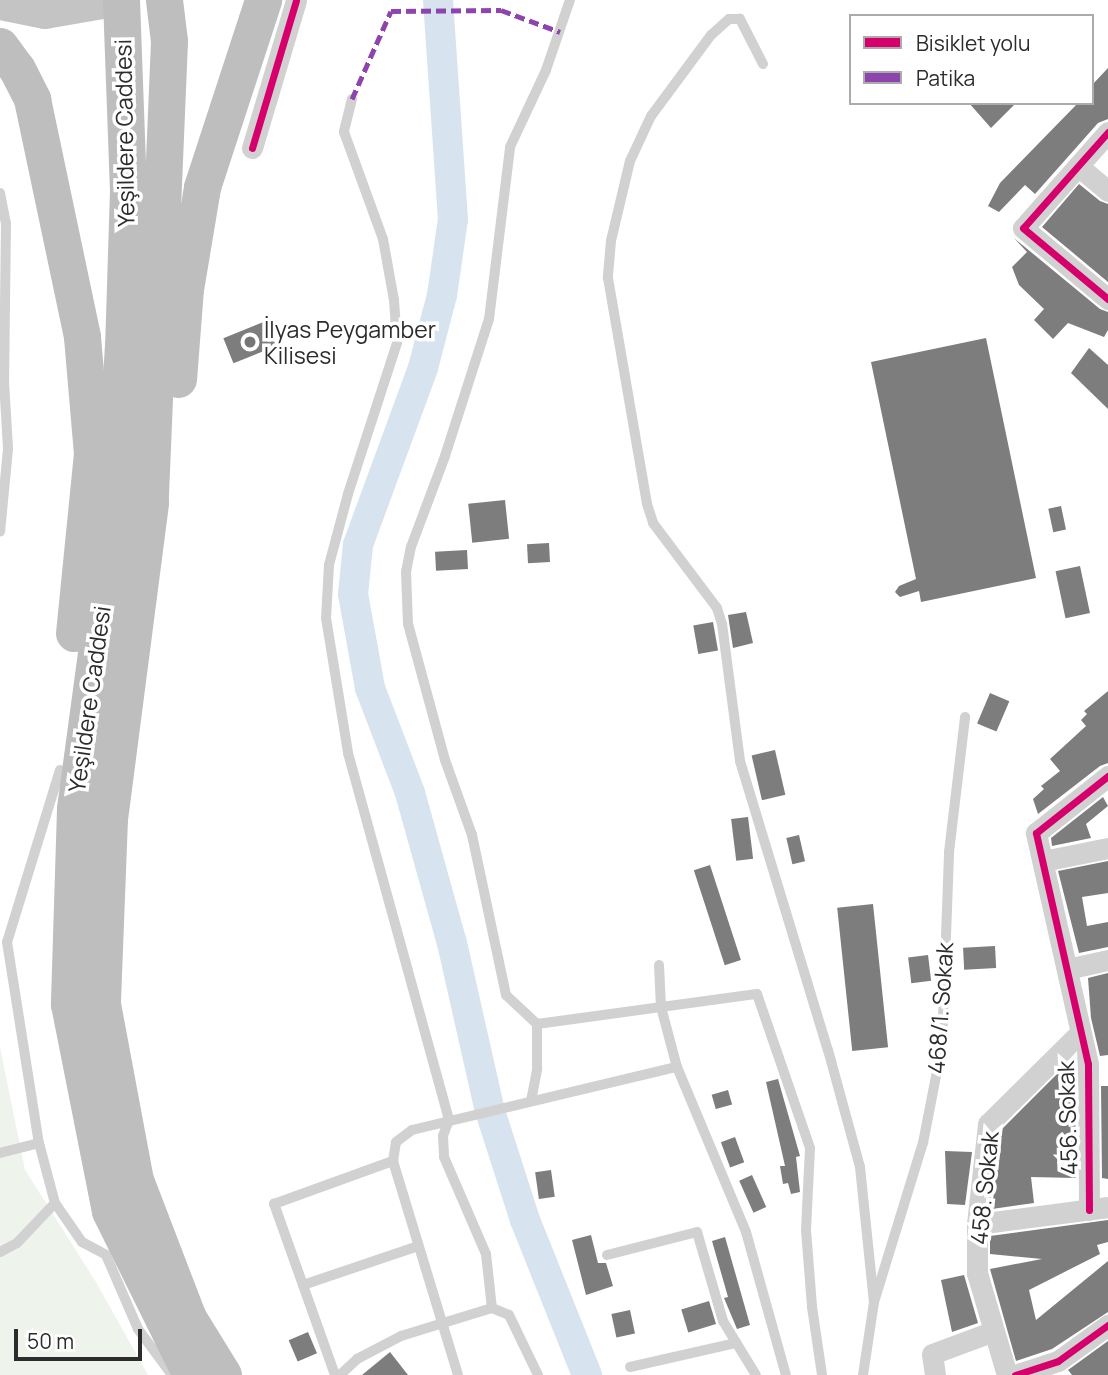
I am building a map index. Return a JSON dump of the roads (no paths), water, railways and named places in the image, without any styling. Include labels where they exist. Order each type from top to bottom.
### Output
[{"type":"highway","name":"Yeşildere Caddesi","points":[[120,0],[128,190],[123,345],[111,542],[75,809],[69,1004],[110,1211],[191,1375]]},
{"type":"highway","name":"Yeşildere Caddesi","points":[[164,0],[169,41],[150,503],[109,818],[102,1004],[135,1180],[188,1318],[223,1375]]},
{"type":"highway","points":[[109,818],[143,729],[157,631],[185,289],[196,212],[214,143],[263,0]]},
{"type":"highway","points":[[0,46],[17,69],[32,99],[82,337],[92,453],[60,769],[69,1004]]},
{"type":"main road","points":[[0,5],[45,13],[120,0]]},
{"type":"street","points":[[252,148],[296,0]]},
{"type":"street","points":[[1108,132],[1023,228],[1108,299]]},
{"type":"street","points":[[1078,166],[1108,191]]},
{"type":"street","name":"456. Sokak","points":[[1098,1209],[1098,1063],[1080,1033],[1036,833],[1108,776]]},
{"type":"street","points":[[1043,861],[1108,848]]},
{"type":"street","points":[[1067,968],[1108,960]]},
{"type":"street","name":"458. Sokak","points":[[1007,1375],[977,1273],[977,1224],[988,1124],[1080,1033]]},
{"type":"street","points":[[977,1224],[1098,1209]]},
{"type":"street","points":[[1015,1375],[1058,1361],[1108,1325]]},
{"type":"street","points":[[935,1375],[932,1354],[994,1331]]},
{"type":"lane","points":[[531,1101],[537,1069],[537,1024],[506,995],[472,835],[445,760],[408,624],[406,572],[411,547],[445,456],[489,319],[510,146],[546,69],[570,0]]},
{"type":"lane","points":[[763,64],[740,19],[729,19],[712,35],[651,116],[630,161],[611,241],[608,278],[650,513],[666,542],[717,608],[722,624],[740,761],[828,1050],[860,1167],[874,1302]]},
{"type":"lane","points":[[352,99],[344,132],[383,239],[394,300],[397,343],[348,494],[329,565],[326,618],[348,753],[449,1120],[443,1136],[444,1157],[486,1254],[492,1308]]},
{"type":"lane","points":[[0,193],[6,223],[1,297],[2,379],[8,449],[0,531]]},
{"type":"lane","name":"468/1. Sokak","points":[[863,1375],[874,1302],[923,1143],[942,1045],[949,852],[965,717]]},
{"type":"lane","points":[[60,769],[7,942],[39,1143],[55,1203],[82,1242],[106,1255],[138,1329],[172,1375]]},
{"type":"lane","points":[[659,965],[661,1007],[677,1067],[746,1232],[786,1375]]},
{"type":"lane","points":[[537,1024],[757,993],[810,1147],[806,1230],[812,1307],[822,1375]]},
{"type":"lane","points":[[458,1375],[393,1161],[396,1142],[404,1135],[449,1120],[677,1067]]},
{"type":"lane","points":[[0,1153],[39,1143]]},
{"type":"lane","points":[[393,1161],[274,1204],[337,1375],[358,1359],[401,1336],[492,1308],[509,1315],[538,1375]]},
{"type":"lane","points":[[0,1252],[17,1243],[55,1203]]},
{"type":"lane","points":[[607,1255],[697,1232],[723,1321],[756,1375]]},
{"type":"lane","points":[[303,1285],[418,1246]]},
{"type":"lane","points":[[630,1367],[736,1343]]},
{"type":"waterway","points":[[438,0],[453,219],[442,295],[423,368],[358,545],[353,594],[370,688],[410,793],[452,943],[490,1111],[525,1220],[587,1375]]},
{"type":"place","name":"İlyas Peygamber Kilisesi","points":[[250,342]]}]
